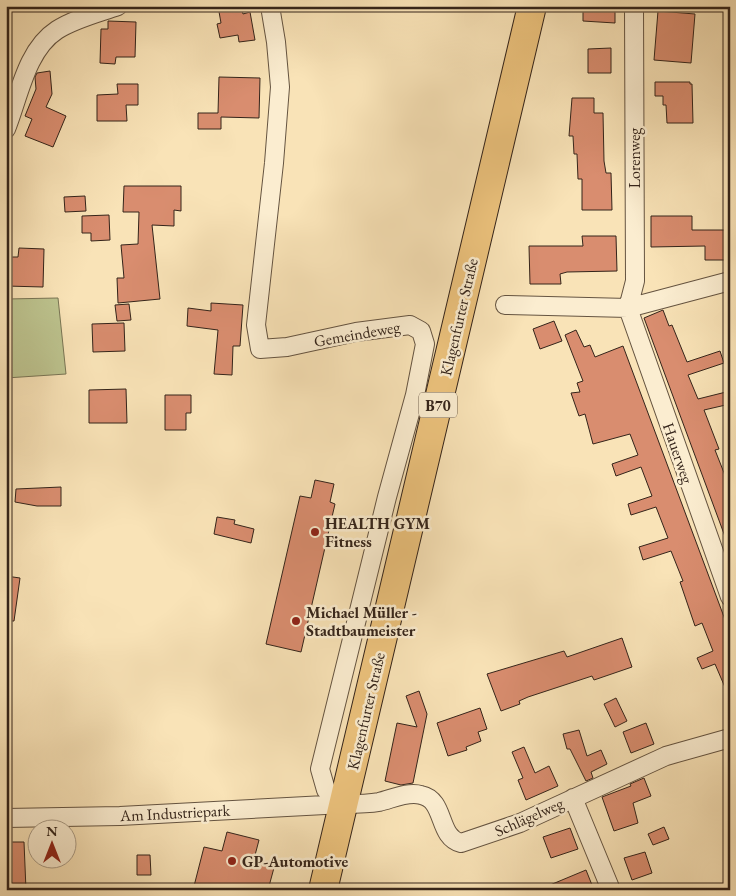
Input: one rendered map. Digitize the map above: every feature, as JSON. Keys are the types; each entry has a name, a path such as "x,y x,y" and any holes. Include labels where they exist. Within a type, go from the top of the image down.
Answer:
{"main road":[{"name":"Klagenfurter Straße","path":"323,890 532,6"}],"street":[{"path":"6,128 30,64 41,44 58,29 86,11 118,6"},
{"name":"Gemeindeweg","path":"270,6 276,42 280,87 274,163 256,325 260,349 287,347 356,332 410,325 421,331 425,344 415,395 387,497 320,769 326,790 344,804"},
{"name":"Lorenweg","path":"628,308 635,280 634,6"},
{"path":"505,305 628,308 730,281"},
{"name":"Hauerweg","path":"628,308 730,597"},
{"name":"Schlägelweg","path":"344,804 378,802 405,795 420,794 430,799 438,809 447,833 456,842 461,843 520,823 666,756 730,738"},
{"path":"573,798 611,890"},
{"name":"Am Industriepark","path":"6,818 344,804"}],"green space":[{"path":"58,298 66,374 6,378 6,299"}],"building":[{"path":"218,6 241,6 243,14 250,12 255,40 239,42 238,35 220,38 217,24 221,23"},
{"path":"583,6 615,6 615,23 583,21"},
{"path":"658,11 695,14 691,63 654,60"},
{"path":"108,21 136,22 135,57 116,57 115,64 100,63 101,29 108,29"},
{"path":"611,48 611,73 588,73 588,49"},
{"path":"50,71 52,94 46,107 66,116 53,147 25,136 32,119 25,116 36,89 35,77 37,73"},
{"path":"219,77 260,78 259,118 221,117 221,129 198,129 198,113 218,113"},
{"path":"655,82 690,82 692,84 693,123 667,123 666,105 663,105 663,96 655,96"},
{"path":"117,84 138,84 138,105 126,105 127,121 97,121 97,95 118,94"},
{"path":"572,98 594,98 594,113 603,113 604,161 606,173 611,173 612,210 582,210 582,179 578,179 577,154 574,154 573,136 569,136"},
{"path":"124,186 181,186 181,211 174,210 174,226 152,225 160,299 118,303 117,278 124,278 121,245 138,244 139,212 123,212"},
{"path":"85,196 86,211 65,212 64,197"},
{"path":"109,215 110,240 91,241 91,233 82,233 82,216"},
{"path":"651,216 692,216 692,230 730,230 730,260 705,260 705,246 651,247"},
{"path":"582,236 616,236 617,271 567,272 560,274 561,284 530,284 529,246 583,246"},
{"path":"19,248 44,249 43,287 6,286 6,257 18,257"},
{"path":"211,303 243,305 240,346 233,346 232,375 214,374 218,330 187,326 188,308 211,311"},
{"path":"129,304 131,320 117,321 115,305"},
{"path":"663,310 669,326 672,325 687,362 720,351 724,363 688,375 698,399 730,391 730,404 704,410 719,449 715,450 730,488 730,550 644,318"},
{"path":"554,321 562,341 540,349 533,329"},
{"path":"124,323 125,351 93,352 92,324"},
{"path":"576,330 584,347 590,345 595,357 623,346 730,633 730,699 715,664 702,669 697,658 713,651 702,623 695,626 680,582 683,581 671,551 643,560 639,547 668,538 656,507 631,515 628,504 652,496 641,467 616,476 612,464 638,455 630,434 593,444 585,414 579,416 571,393 580,392 577,383 583,381 565,335"},
{"path":"126,389 127,423 89,423 89,390"},
{"path":"165,395 191,395 191,413 186,413 186,430 165,430"},
{"path":"315,480 334,484 330,502 335,504 301,652 266,644 300,496 311,498"},
{"path":"61,487 61,506 37,506 15,502 16,489"},
{"path":"217,517 235,520 234,524 254,529 251,543 214,534"},
{"path":"6,576 20,578 14,621 6,621"},
{"path":"622,638 632,667 594,680 592,676 528,697 519,701 520,704 501,711 487,674 564,651 567,657"},
{"path":"419,691 427,714 413,783 401,785 385,781 397,723 417,727 406,696"},
{"path":"616,698 627,721 615,727 604,704"},
{"path":"480,708 487,729 478,732 481,741 466,747 467,750 448,756 437,723"},
{"path":"646,723 654,744 631,753 623,732"},
{"path":"579,730 587,756 601,750 607,764 591,772 593,778 586,781 570,749 567,749 563,734"},
{"path":"524,747 535,773 549,766 558,786 526,800 518,780 523,778 512,752"},
{"path":"644,778 651,796 633,803 638,823 614,831 602,797 631,786 630,784"},
{"path":"664,827 669,839 653,845 648,834"},
{"path":"570,828 578,849 551,858 543,837"},
{"name":"GP-Automotive","path":"227,832 259,840 254,859 275,864 268,890 193,890 204,847 222,851"},
{"path":"6,842 24,842 26,890 6,890"},
{"path":"645,852 652,873 632,880 624,858"},
{"path":"137,855 150,855 151,875 137,875"},
{"path":"586,870 594,890 538,890"}],"place":[{"name":"HEALTH GYM Fitness","path":"315,532"},
{"name":"Michael Müller - Stadtbaumeister","path":"296,621"},
{"name":"GP-Automotive","path":"232,861"}]}
